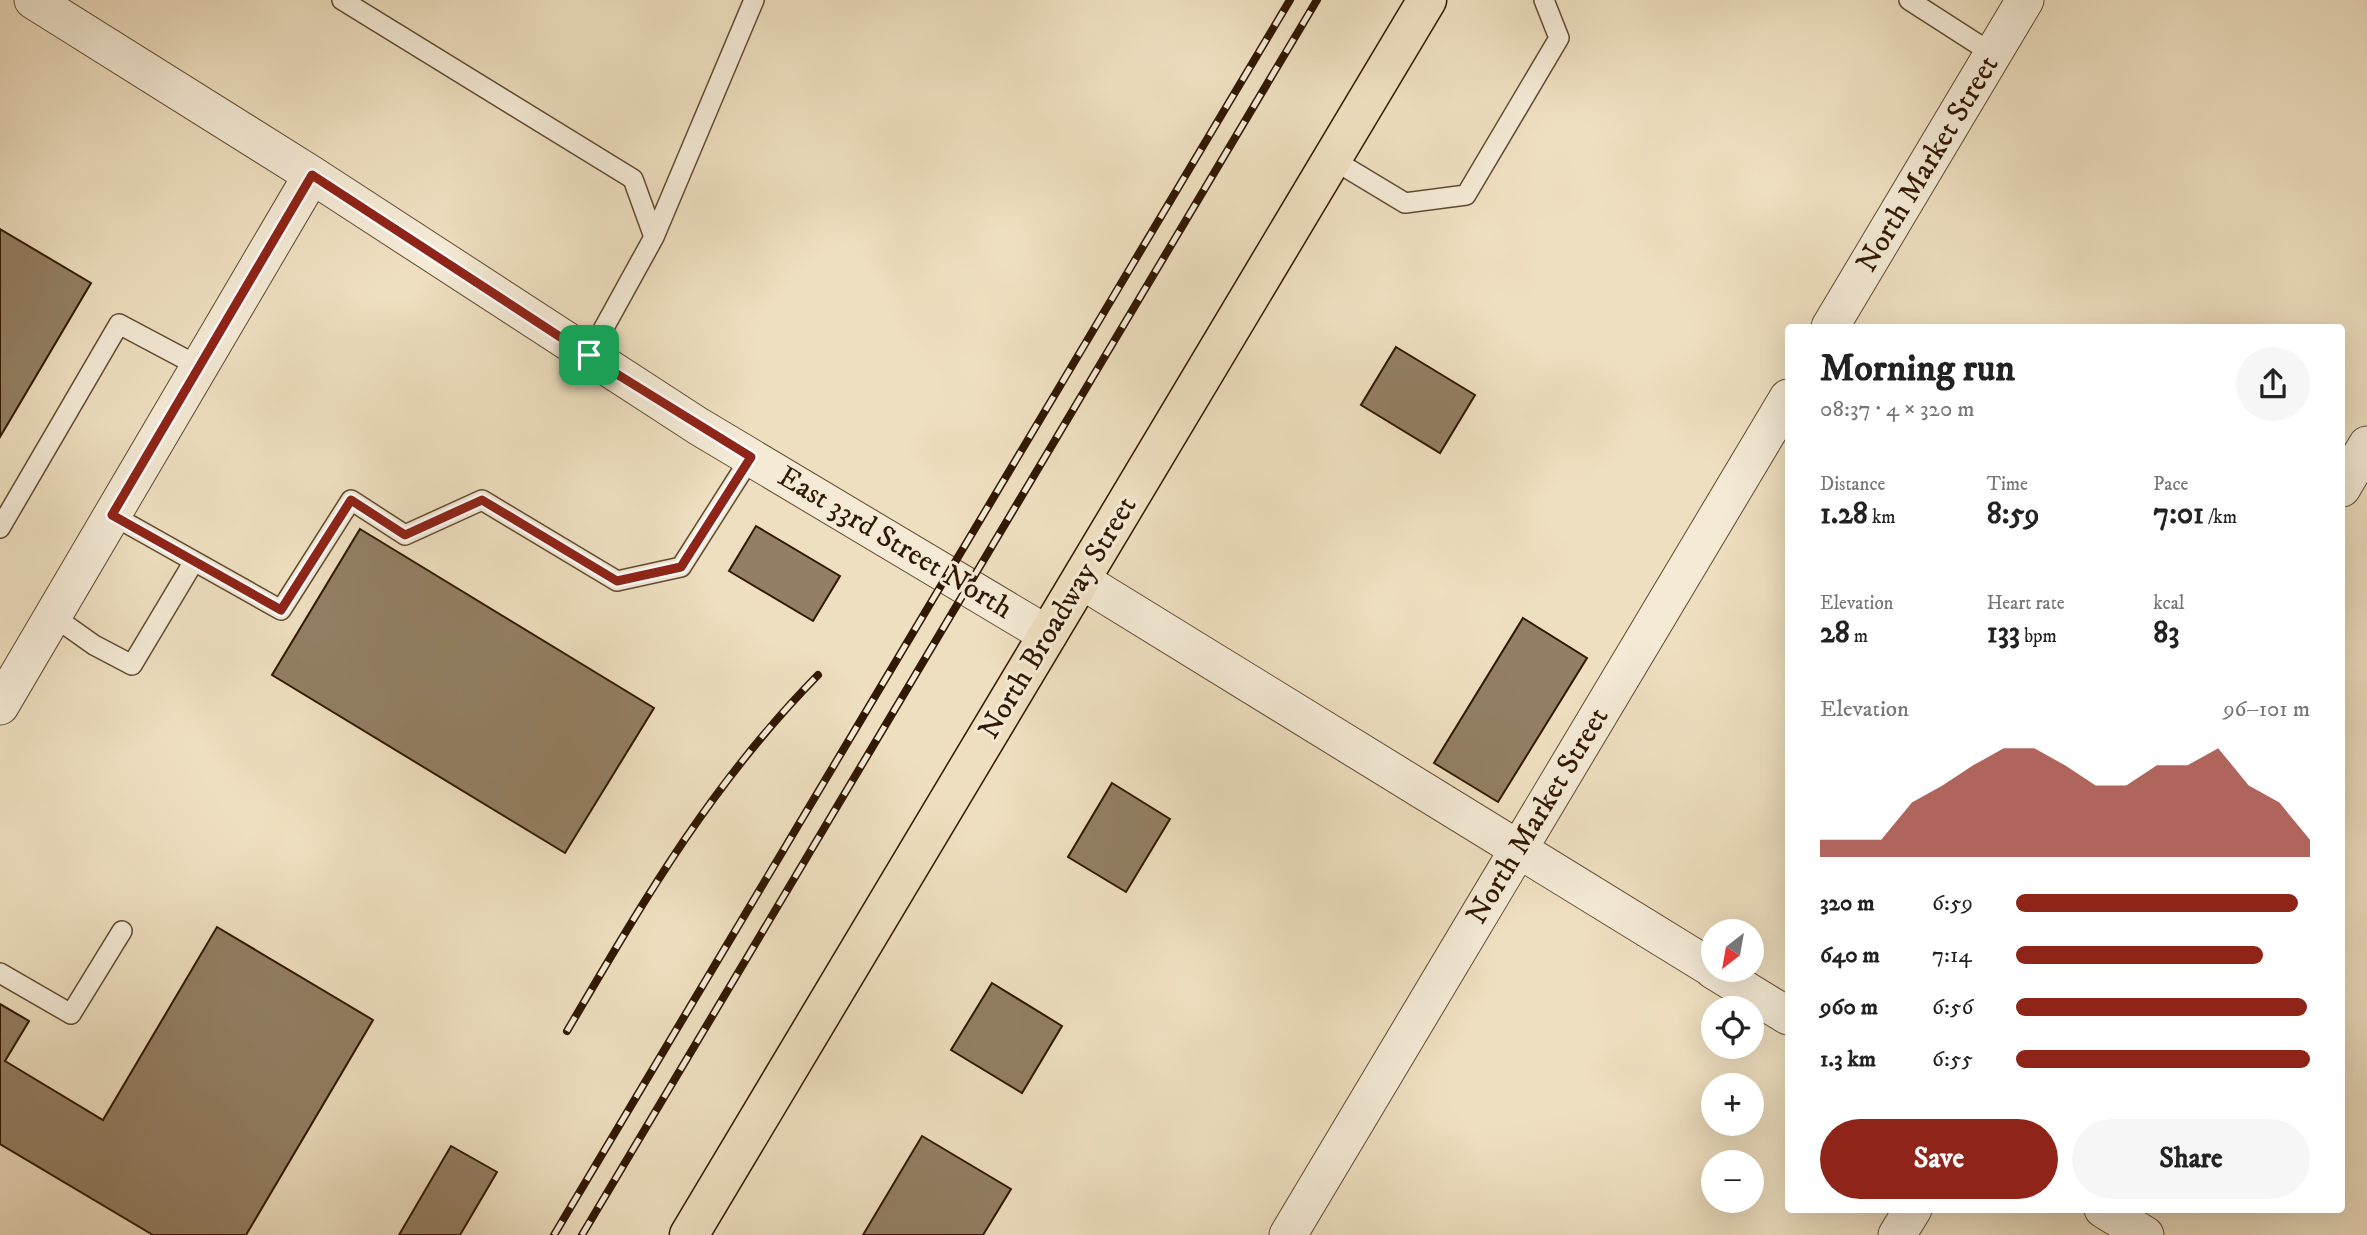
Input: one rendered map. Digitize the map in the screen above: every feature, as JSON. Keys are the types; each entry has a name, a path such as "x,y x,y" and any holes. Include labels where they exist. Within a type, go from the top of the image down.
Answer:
{"main road":[{"name":"North Broadway Street","path":"689,1235 1426,0"}],"street":[{"name":"East 33rd Street North","path":"33,0 312,175 751,457 1048,635"},
{"name":"North Market Street","path":"1832,324 2025,0"},
{"path":"4,688 53,616 312,175"},
{"name":"North Market Street","path":"1288,1235 1785,403"},
{"path":"2345,483 2367,445"},
{"path":"1081,580 1701,962"},
{"path":"1734,982 1785,1014"},
{"path":"1897,1235 1911,1213"},
{"path":"2109,1213 2145,1235"}],"lane":[{"path":"342,0 633,179 654,237"},
{"path":"589,355 654,237 754,0"},
{"path":"1332,159 1405,203 1466,195 1559,38 1544,0"},
{"path":"1909,0 1993,54"},
{"path":"0,528 119,324 200,367"},
{"path":"112,515 281,610 351,500 405,535 482,500 617,581 681,567 751,457"},
{"path":"53,616 94,645 132,665 194,562"},
{"path":"0,973 71,1014 122,931"}],"building":[{"path":"0,229 91,283 0,437"},
{"path":"1396,347 1475,395 1440,453 1361,405"},
{"path":"756,526 840,576 813,621 729,571"},
{"path":"360,529 654,708 565,853 272,675"},
{"path":"1523,618 1587,658 1498,802 1434,763"},
{"path":"1112,783 1170,819 1126,892 1068,857"},
{"path":"217,927 373,1020 246,1235 153,1235 0,1144 0,1004 29,1021 5,1061 103,1120"},
{"path":"992,983 1062,1026 1022,1093 951,1050"},
{"path":"922,1136 1011,1189 983,1235 863,1235"},
{"path":"451,1146 497,1172 460,1235 399,1235"}],"railway":[{"path":"554,1235 1290,0"},
{"path":"582,1235 1317,0"},
{"path":"567,1031 652,890 712,801 744,758 818,675"}],"route":[{"path":"312,175 589,355 751,457 681,567 617,581 482,500 405,535 351,500 281,610 112,515 312,175"}]}
